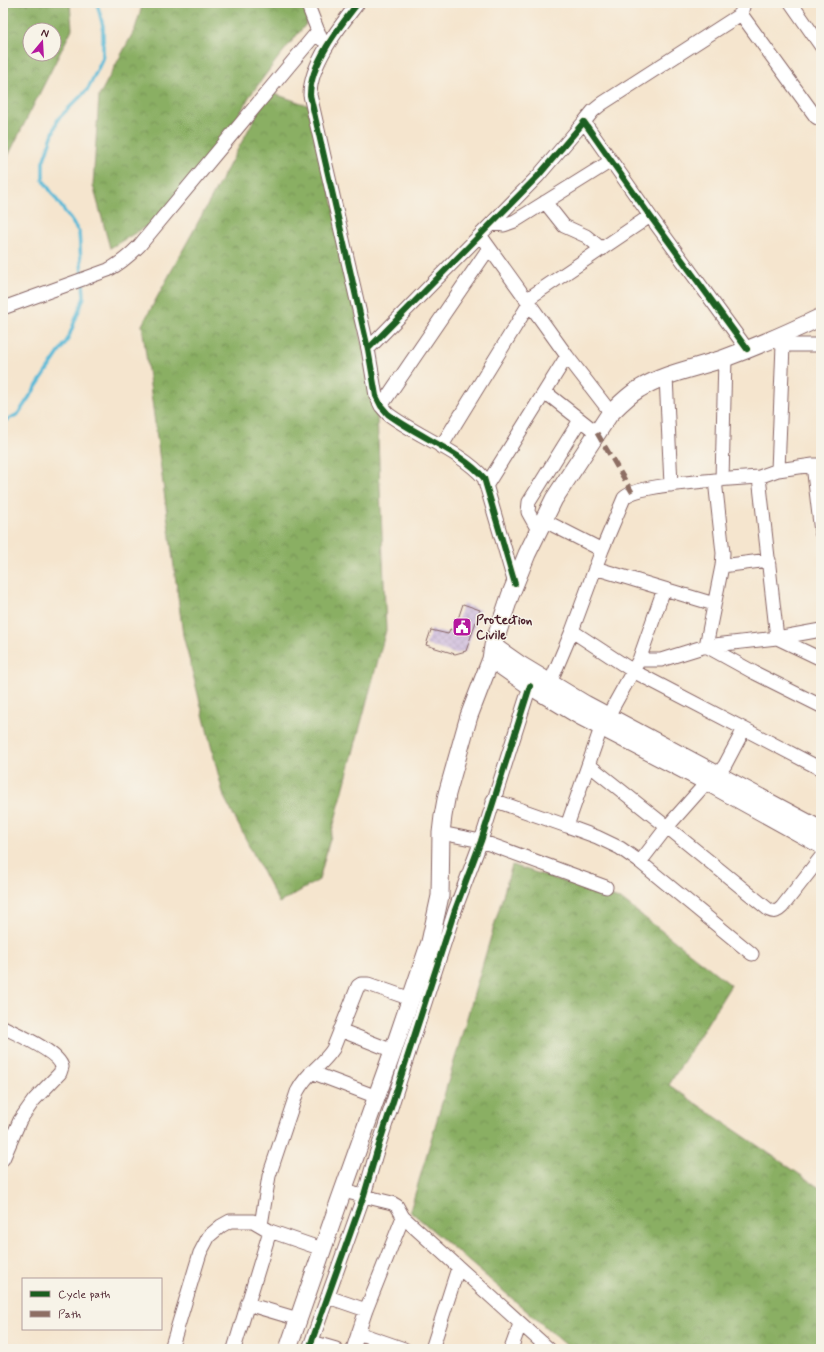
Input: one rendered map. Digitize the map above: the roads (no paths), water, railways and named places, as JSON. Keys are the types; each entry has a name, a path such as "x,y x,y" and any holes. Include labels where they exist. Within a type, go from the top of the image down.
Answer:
{"main road":[{"path":"288,1349 411,999 430,966 430,942 440,896 441,833 447,794 469,716 515,584 554,499 597,433 612,413 619,404 638,389 666,376 725,358 747,349 777,342 821,317"},
{"path":"492,653 550,683 582,710"},
{"path":"492,653 530,686 582,710 713,778 821,830"},
{"path":"713,778 821,845"}],"street":[{"path":"307,3 325,50"},
{"path":"358,3 341,24 317,64 310,86 310,95 368,349 376,396 381,406 388,414 462,459 484,478 515,584"},
{"path":"791,3 821,46"},
{"path":"368,349 538,176 593,111 743,9 816,117 821,120"},
{"path":"3,308 51,292 108,270 120,263 139,246 318,31"},
{"path":"584,122 650,216 747,349"},
{"path":"492,223 504,225 510,223 611,161"},
{"path":"545,202 564,226 586,236 602,249"},
{"path":"441,447 528,302 650,216"},
{"path":"480,235 567,356 612,413"},
{"path":"381,406 489,248"},
{"path":"778,470 777,342 821,345"},
{"path":"486,486 567,356"},
{"path":"706,646 722,566 723,553 719,480 725,358"},
{"path":"666,376 672,485"},
{"path":"545,392 597,433"},
{"path":"580,420 529,502 528,512 541,525 602,550"},
{"path":"550,683 572,631 602,550 626,495 632,492 672,485 759,477 778,470 817,465 821,532"},
{"path":"759,477 777,638"},
{"path":"722,566 769,560"},
{"path":"595,568 714,604"},
{"path":"567,826 605,722 636,666 664,589"},
{"path":"636,666 706,646 777,638 821,630"},
{"path":"572,631 636,666 744,729 821,769"},
{"path":"777,638 821,659"},
{"path":"706,646 821,706"},
{"path":"336,1349 311,1345 364,1195 390,1110 430,966 455,910 481,841 530,686"},
{"path":"640,862 667,827 713,778 731,755 744,729"},
{"path":"589,765 764,907 773,912 782,907 821,858"},
{"path":"493,800 597,837 620,848 640,862 752,954"},
{"path":"441,833 481,841 606,886"},
{"path":"234,1349 266,1228 269,1176 296,1092 301,1083 330,1053 359,985 368,984 411,999"},
{"path":"3,1027 45,1049 58,1059 62,1067 60,1073 34,1100 20,1120 3,1159"},
{"path":"340,1030 393,1051"},
{"path":"311,1072 377,1097"},
{"path":"343,1191 364,1195 392,1203 397,1206 403,1217 549,1349"},
{"path":"353,1349 366,1310 403,1217"},
{"path":"171,1349 200,1253 209,1236 221,1226 230,1221 253,1221 266,1228 322,1249"},
{"path":"432,1349 458,1268"},
{"path":"305,1298 327,1301 366,1310"},
{"path":"247,1304 298,1319"},
{"path":"511,1349 520,1324"},
{"path":"358,1333 404,1349"}],"waterway":[{"path":"82,276 79,232 43,180 43,162 58,119 88,89 103,58 103,26 97,3"},
{"path":"3,422 18,414 68,339 84,297 83,282"}],"place":[{"name":"Protection Civile","path":"462,627"}]}
